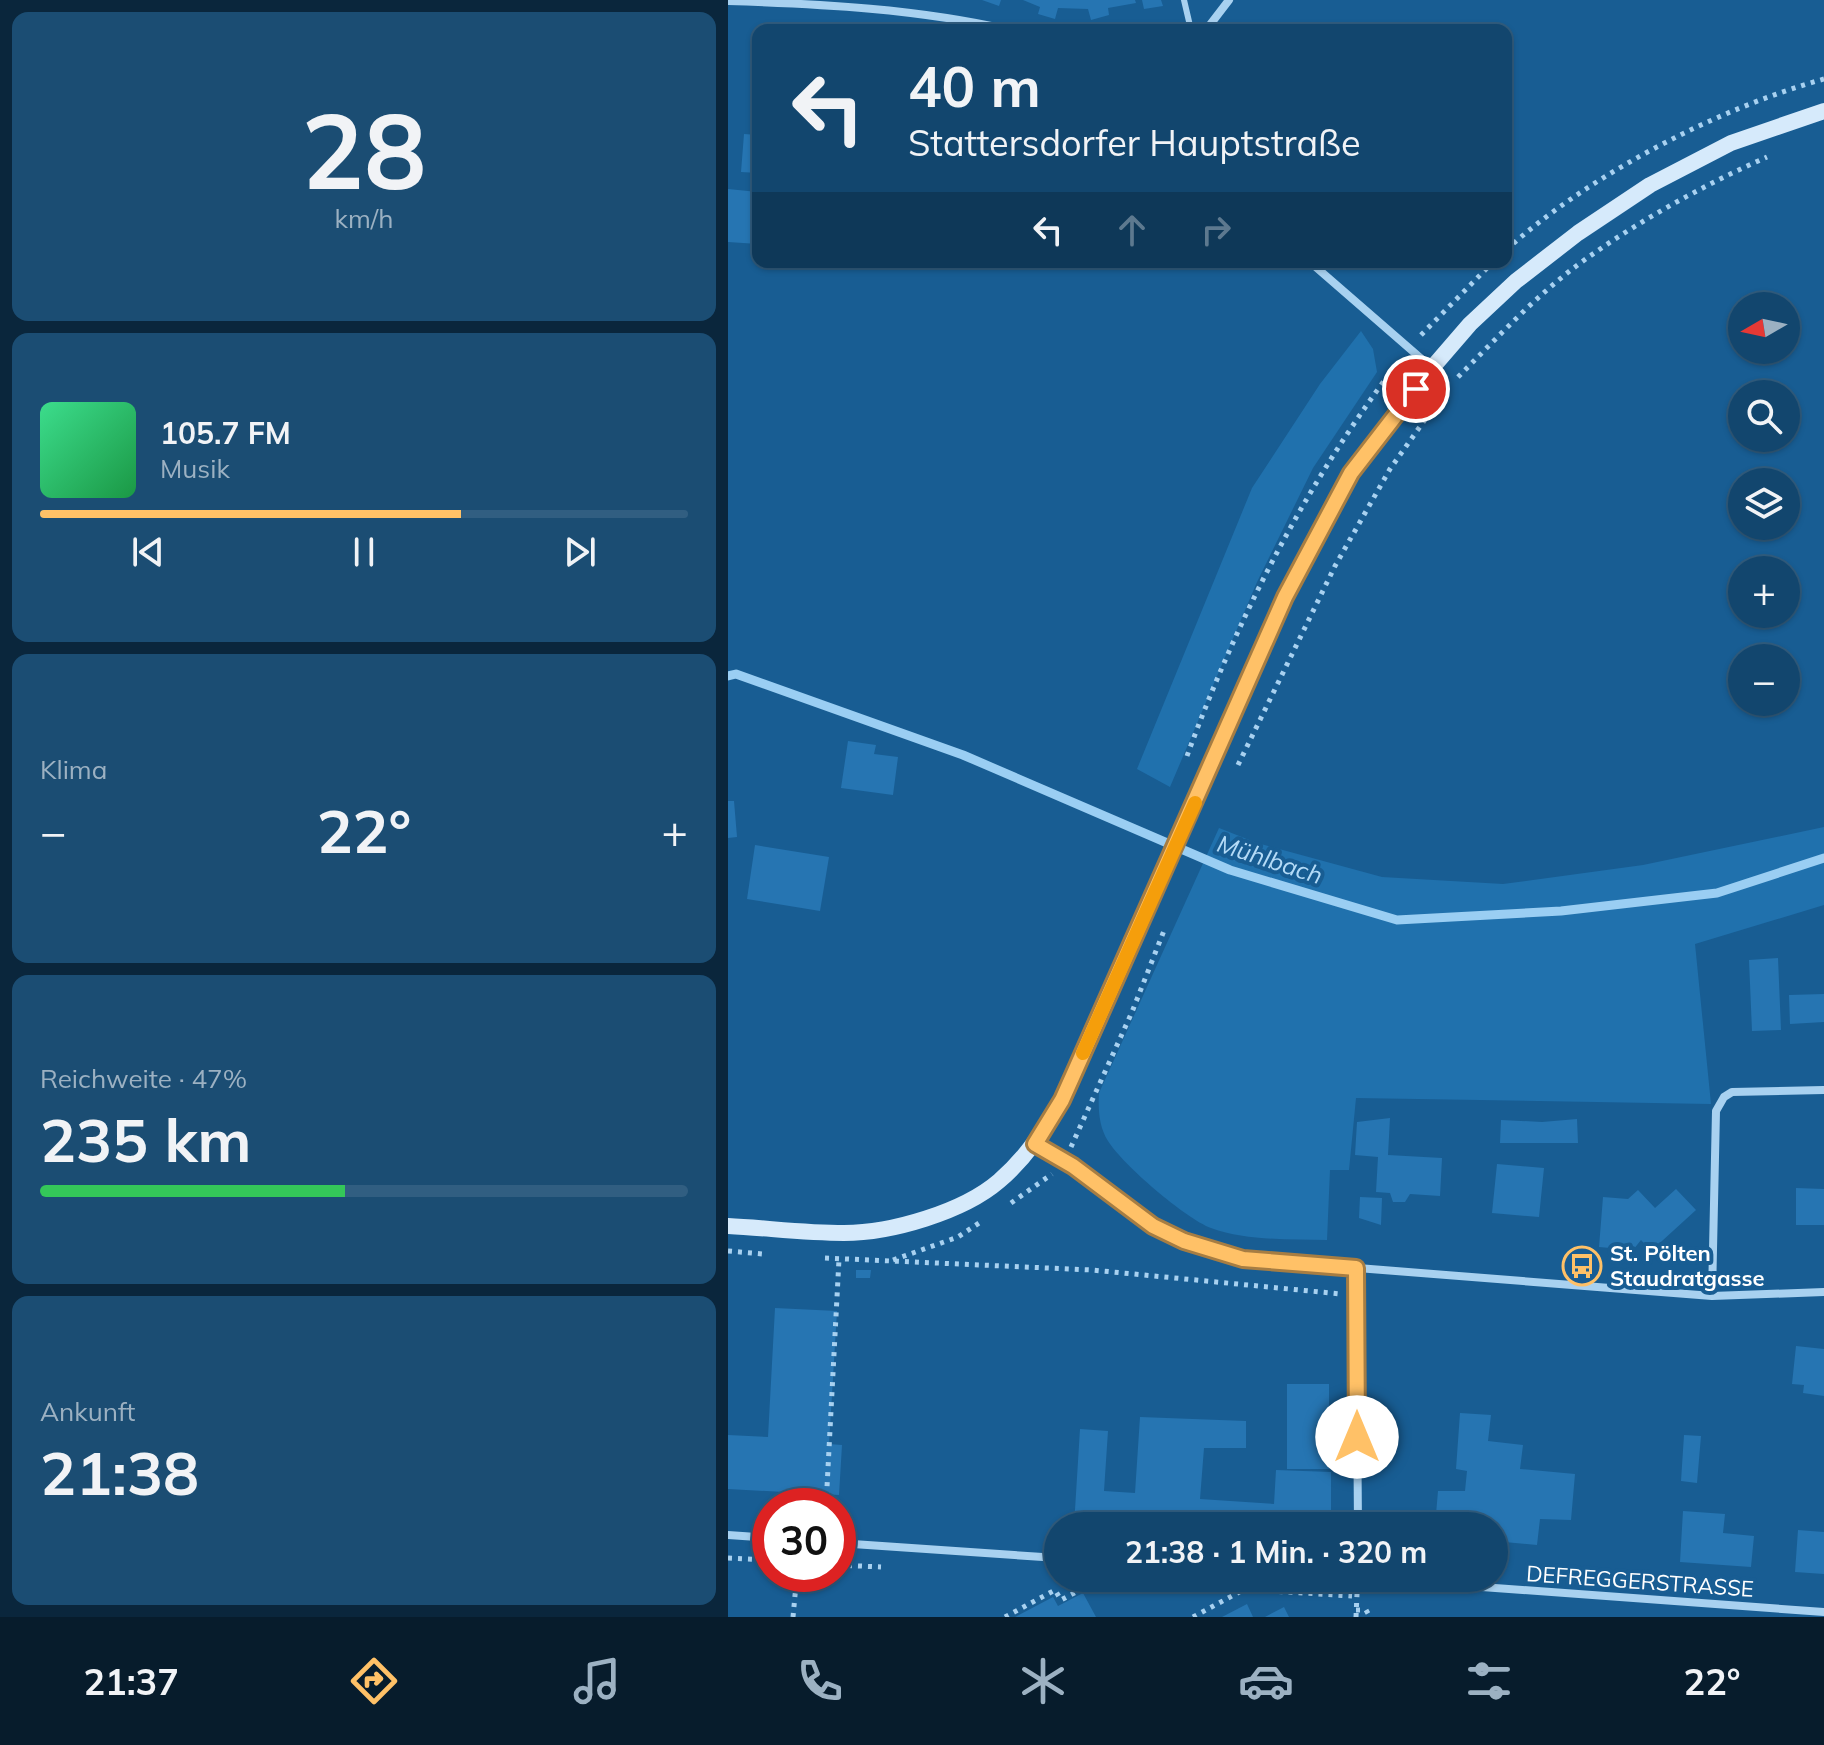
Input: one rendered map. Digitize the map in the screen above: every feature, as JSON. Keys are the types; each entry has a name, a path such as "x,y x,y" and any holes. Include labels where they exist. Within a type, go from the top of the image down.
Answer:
{"main road":[{"path":"728,1226 847,1233 902,1225 955,1208 998,1183 1035,1144 1062,1100 1285,597 1351,473 1470,324 1516,281 1578,233 1650,185 1731,143 1824,111"}],"street":[{"path":"1211,24 1229,0"},
{"path":"728,1 820,3 984,24"},
{"path":"1317,268 1432,368"},
{"path":"1712,1296 1716,1111 1719,1103 1732,1092 1824,1090"},
{"path":"1035,1144 1153,1226 1184,1241 1243,1259 1712,1296 1824,1292"},
{"path":"1356,1268 1358,1512"},
{"path":"728,1535 752,1537"},
{"path":"856,1544 1044,1557"},
{"name":"DEFREGGERSTRASSE","path":"1508,1589 1824,1612"}],"lane":[{"path":"1184,0 1190,24"}],"path":[{"path":"1451,383 1531,304 1588,257 1667,208 1776,154"},
{"path":"1409,348 1487,268"},
{"path":"1231,779 1335,566 1390,469 1443,395"},
{"path":"1064,1162 1132,1012 1165,930 1154,896"},
{"path":"827,1488 839,1259"},
{"path":"889,1262 1092,1270 1357,1295"},
{"path":"728,1558 752,1559"},
{"path":"856,1566 885,1567"},
{"path":"793,1617 795,1592"},
{"path":"1005,1617 1051,1592"},
{"path":"1056,1592 1061,1600 1077,1592"},
{"path":"1193,1617 1240,1592"},
{"path":"1276,1592 1373,1598"},
{"path":"1356,1610 1366,1610 1370,1617"}],"shaded area":[{"path":"1361,331 1373,349 1377,372 1313,468 1257,582 1170,787 1137,769 1252,488 1320,384"},
{"path":"1824,827 1824,905 1695,944 1711,1104 1356,1098 1349,1170 1330,1170 1327,1240 1254,1237 1211,1228 1186,1214 1155,1190 1105,1136 1100,1118 1099,1093 1219,828 1257,843 1382,877 1503,884 1643,865"}],"building":[{"path":"982,0 1001,0 999,6"},
{"path":"1023,0 1135,0 1136,3 1108,8 1109,15 1091,20 1088,9 1058,8 1055,19 1038,14 1040,7"},
{"path":"1142,0 1161,0 1163,6 1144,9"},
{"path":"744,134 752,135 752,173 741,172"},
{"path":"728,189 752,191 752,244 728,242"},
{"path":"848,741 876,745 874,754 898,757 893,795 841,788"},
{"path":"728,801 734,801 737,837 728,838"},
{"path":"755,845 829,857 820,911 747,899"},
{"path":"1778,958 1781,1030 1752,1031 1749,960"},
{"path":"1824,994 1824,1022 1790,1024 1789,995"},
{"path":"1390,1118 1388,1155 1442,1158 1440,1196 1410,1194 1405,1202 1393,1202 1390,1193 1376,1192 1378,1157 1355,1155 1357,1122"},
{"path":"1577,1119 1578,1143 1500,1143 1501,1120 1542,1122"},
{"path":"1497,1164 1544,1168 1539,1217 1492,1213"},
{"path":"1796,1188 1824,1189 1824,1225 1796,1225"},
{"path":"1676,1189 1696,1210 1651,1251 1641,1240 1633,1250 1599,1247 1603,1197 1628,1199 1638,1190 1655,1208"},
{"path":"1360,1197 1382,1198 1381,1225 1359,1218"},
{"path":"856,1270 871,1270 870,1278 856,1278"},
{"path":"775,1308 837,1311 829,1444 842,1445 839,1488 728,1489 728,1435 768,1437"},
{"path":"1796,1346 1824,1349 1824,1396 1803,1393 1804,1385 1792,1384"},
{"path":"1287,1384 1329,1384 1329,1469 1287,1469"},
{"path":"1460,1413 1491,1415 1488,1441 1523,1445 1520,1469 1575,1474 1571,1520 1540,1519 1537,1545 1508,1542 1508,1512 1436,1512 1438,1491 1465,1491 1467,1471 1456,1469"},
{"path":"1140,1417 1246,1421 1246,1448 1204,1448 1200,1499 1274,1504 1276,1470 1331,1472 1331,1512 1075,1512 1080,1429 1108,1431 1104,1491 1135,1493"},
{"path":"1684,1435 1701,1436 1697,1483 1681,1481"},
{"path":"1683,1511 1725,1514 1723,1533 1754,1536 1751,1567 1680,1562"},
{"path":"1798,1530 1824,1532 1824,1574 1795,1572"},
{"path":"1083,1593 1096,1617 1015,1617 1053,1597 1058,1606"},
{"path":"1247,1604 1253,1617 1222,1617"},
{"path":"1284,1607 1289,1617 1265,1617"}],"waterway":[{"name":"Mühlbach","path":"728,676 736,674 963,755 1230,870 1397,920 1561,911 1717,893 1824,858"}],"slow traffic":[{"path":"1083,1053 1195,803"}],"place":[{"name":"St. Pölten Staudratgasse","path":"1582,1266"}],"route":[{"path":"1357,1437 1356,1268 1243,1259 1184,1241 1153,1226 1073,1166 1035,1144 1062,1100 1285,597 1351,473 1416,389"}]}
